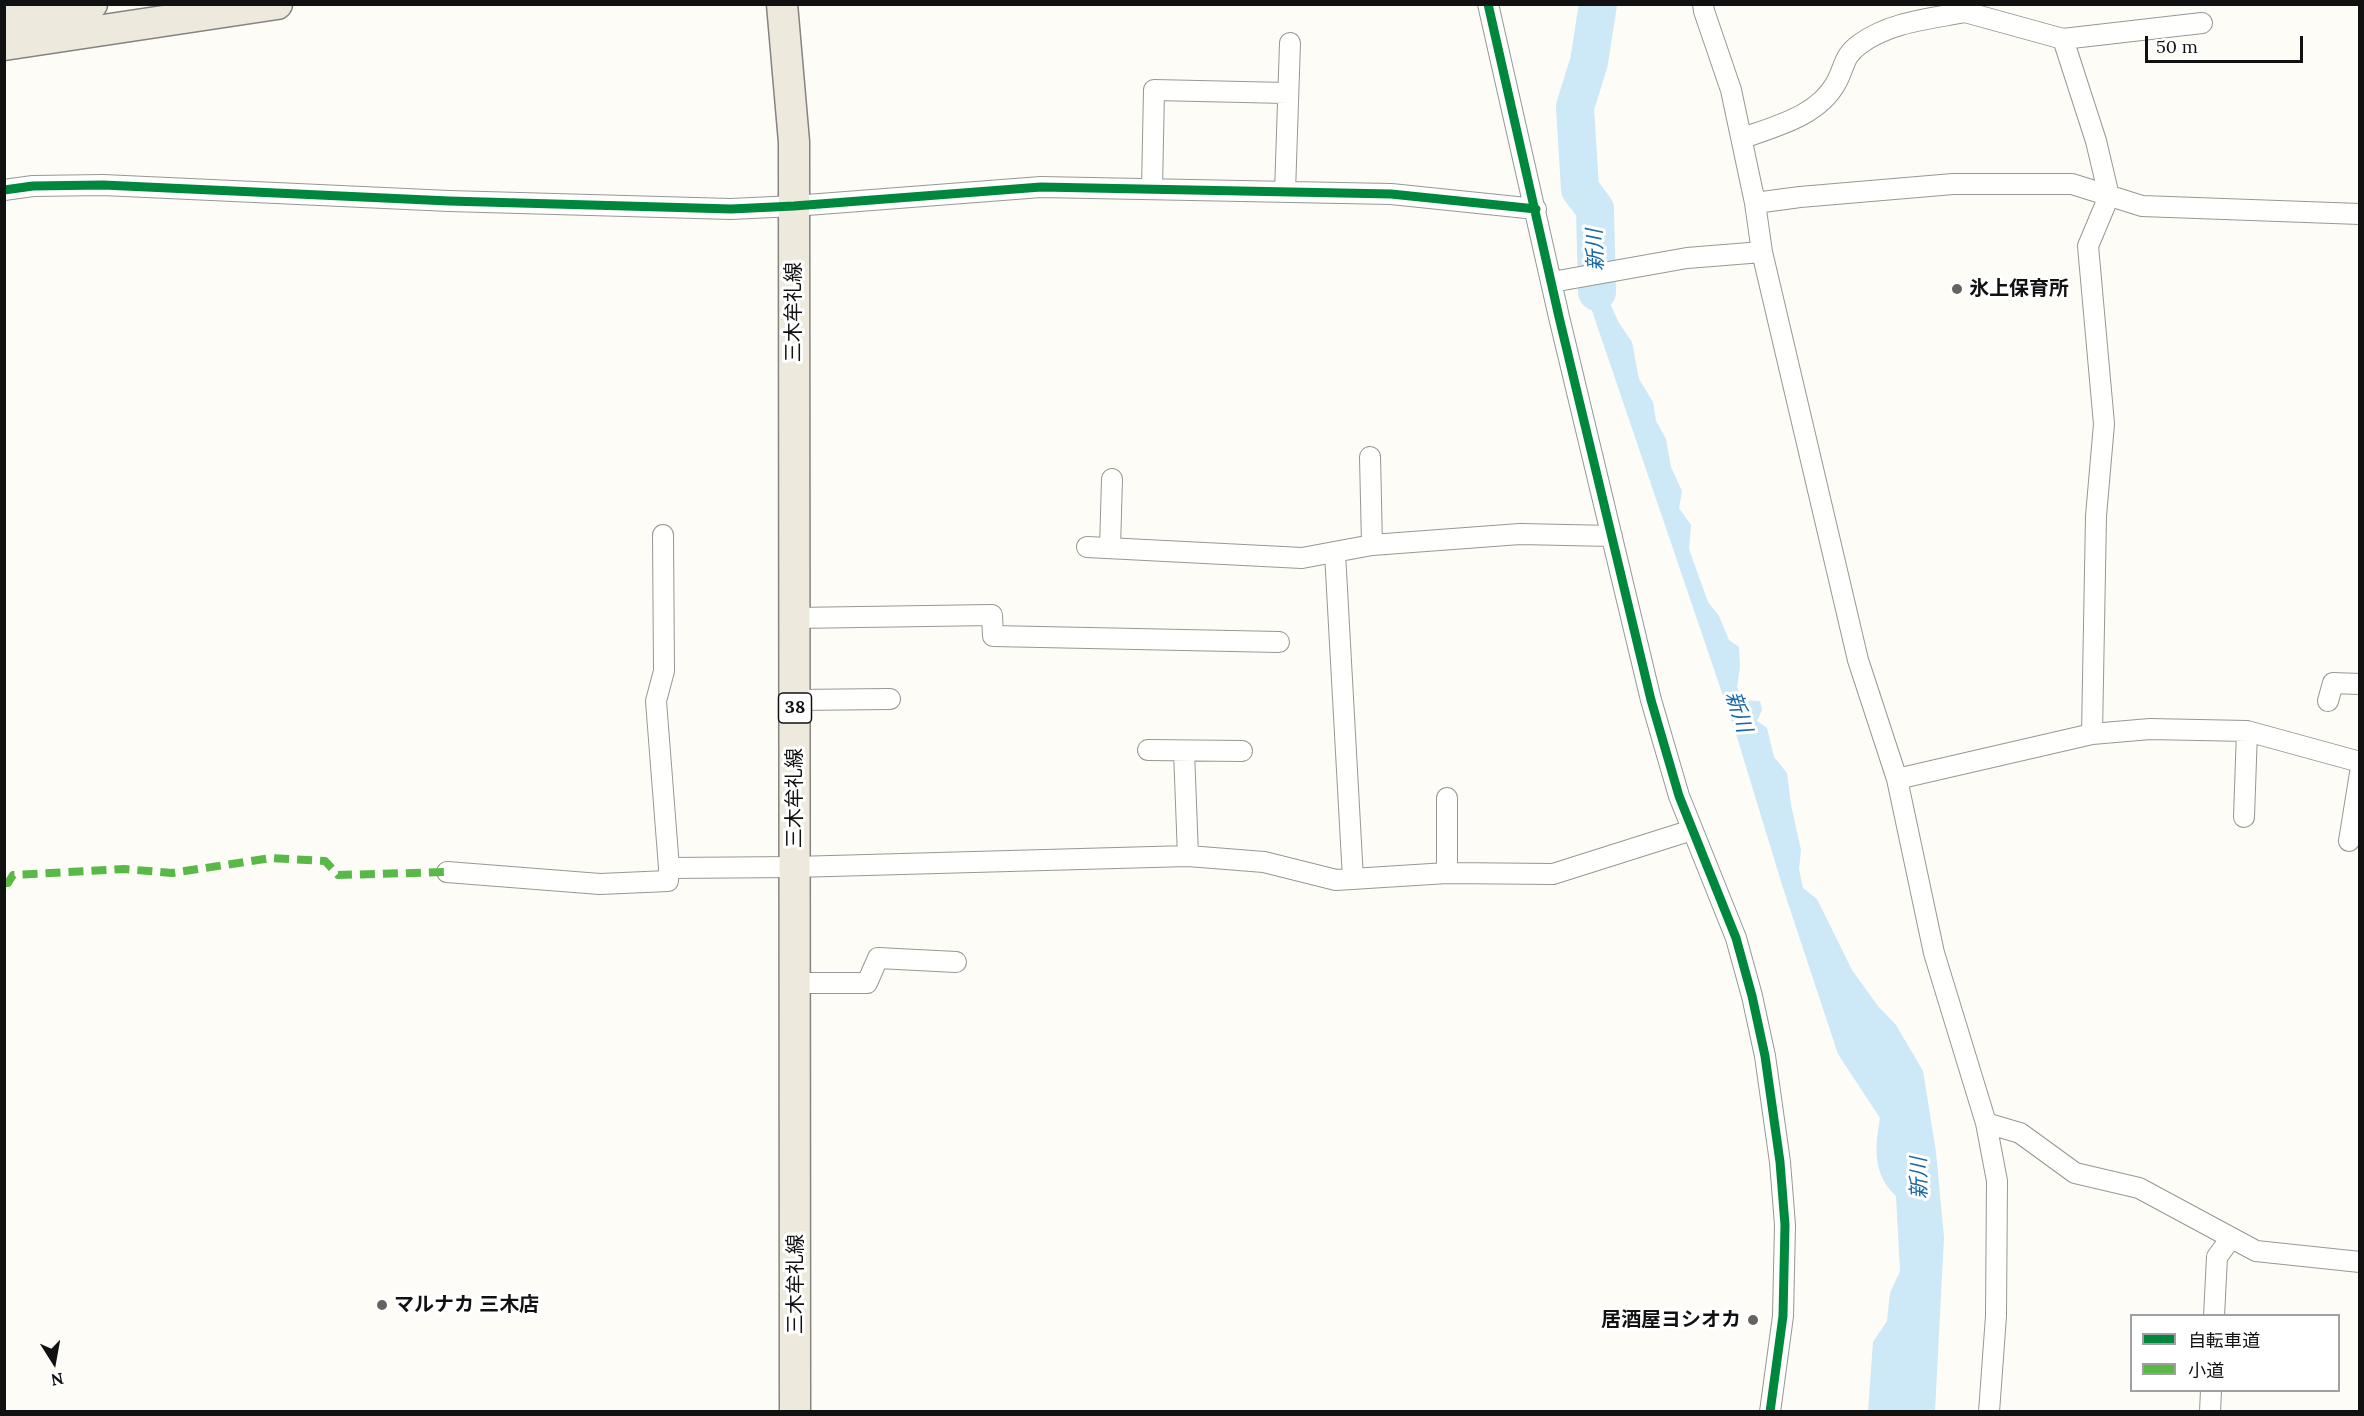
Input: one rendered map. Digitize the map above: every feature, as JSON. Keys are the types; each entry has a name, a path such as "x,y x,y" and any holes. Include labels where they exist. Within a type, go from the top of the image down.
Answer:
{"main road":[{"path":"4,17 92,4"},
{"path":"4,45 277,4"},
{"name":"三木牟礼線","path":"782,4 794,142 795,1412"}],"street":[{"path":"1488,4 1665,754 1692,830 1736,938 1752,996 1772,1101 1785,1225 1782,1316 1770,1412"},
{"path":"1704,4 1704,11 1731,90 1743,138 1762,252 1858,660 1897,778 1934,953 1986,1123 1997,1181 1996,1317 1989,1412"},
{"path":"1743,138 1815,108 1836,84 1846,55 1861,43 1897,25 1965,8 2063,39 2202,23"},
{"path":"2063,39 2096,141 2109,196 2088,246 2104,424 2096,516 2092,734"},
{"path":"1285,192 1290,43"},
{"path":"1152,189 1154,90 1287,93"},
{"path":"4,190 33,186 103,184 449,201 731,209 1041,187 1391,194 1536,209"},
{"path":"1755,203 1953,184 2072,184 2142,206 2360,214"},
{"path":"1552,282 1686,258 1762,252"},
{"path":"1370,457 1372,545"},
{"path":"1110,548 1112,479"},
{"path":"1087,547 1302,558 1372,545 1520,534 1612,536"},
{"path":"447,872 600,884 668,881 669,868 656,701 664,671 663,535"},
{"path":"1335,553 1353,879"},
{"path":"795,618 992,615 993,636 1279,642"},
{"path":"2328,701 2333,683 2360,684"},
{"path":"795,700 890,699"},
{"path":"1897,778 2092,734 2150,729 2247,731 2360,762"},
{"path":"2244,817 2247,731"},
{"path":"1148,750 1242,751"},
{"path":"1184,751 1188,856"},
{"path":"2349,841 2360,773"},
{"path":"1447,798 1447,873"},
{"path":"669,868 795,867 1188,856 1264,862 1336,880 1447,873 1553,874 1692,830"},
{"path":"795,983 867,983 878,958 956,962"},
{"path":"1986,1123 2020,1133 2075,1173 2139,1188 2256,1251 2360,1262"},
{"path":"2214,1314 2217,1257 2231,1238"},
{"path":"2210,1412 2211,1392"}],"water":[{"path":"1596,242 1608,299 1619,323 1632,342 1639,379 1653,402 1656,421 1666,439 1671,467 1682,491 1679,508 1691,525 1689,549 1708,602 1719,616 1729,640 1739,647 1740,667 1737,687 1742,700 1760,701 1762,710 1757,721 1767,728 1774,757 1787,773 1801,850 1799,869 1803,888 1817,899 1852,970 1878,1006 1896,1025 1923,1071 1936,1152 1944,1237 1935,1411 1868,1411 1873,1342 1887,1321 1890,1293 1900,1271 1896,1196 1883,1179 1877,1160 1880,1118 1838,1054 1783,888 1736,734 1586,293 1581,243"}],"waterway":[{"name":"新川","path":"1597,292 1595,209 1580,189 1575,107 1589,62 1598,4"}],"marked path":[{"path":"4,883 8,883 13,875 124,869 172,873 271,858 325,861 338,875 447,872"}],"cycle path":[{"path":"1488,4 1559,317 1651,700 1679,796 1736,938 1765,1056 1780,1162 1785,1225 1783,1316 1770,1412"},
{"path":"4,190 33,186 103,185 449,201 731,209 1041,187 1391,194 1536,209"}],"place":[{"name":"氷上保育所","path":"1957,289"},
{"name":"マルナカ 三木店","path":"382,1305"},
{"name":"居酒屋ヨシオカ","path":"1753,1320"}]}
